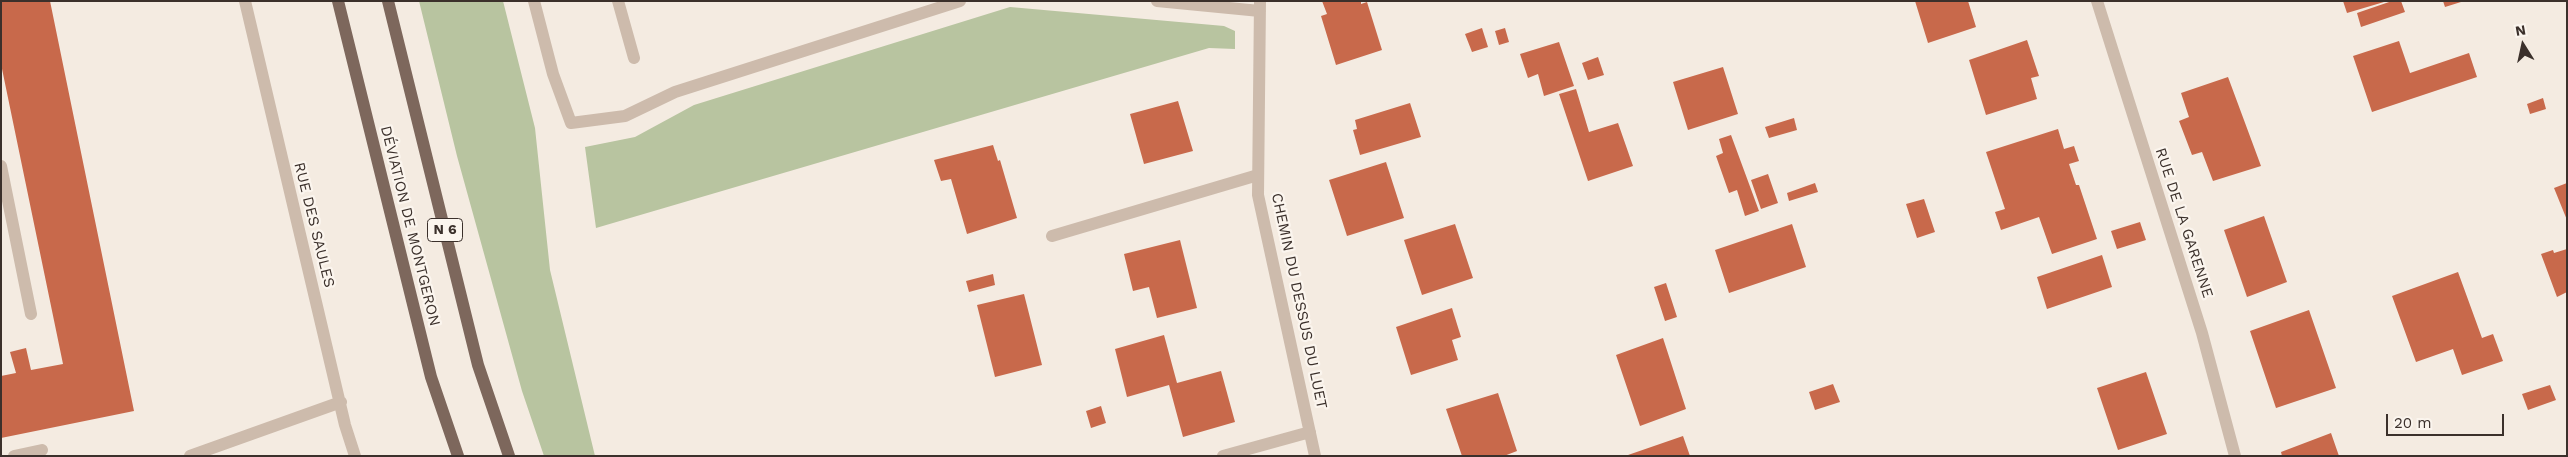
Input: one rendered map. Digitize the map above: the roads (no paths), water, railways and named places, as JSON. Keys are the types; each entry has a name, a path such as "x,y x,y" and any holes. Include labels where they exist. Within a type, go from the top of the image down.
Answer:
{"main road":[{"name":"DÉVIATION DE MONTGERON","path":"338,1 431,377 458,456"},
{"name":"N 6","path":"388,1 478,365 509,456"}],"street":[{"name":"RUE DES SAULES","path":"245,1 355,456"},
{"path":"534,1 553,74 571,123 625,116 675,92 960,1"},
{"path":"618,1 634,58"},
{"path":"1157,1 1260,6"},
{"name":"RUE DE LA GARENNE","path":"2097,1 2202,333 2235,456"},
{"name":"CHEMIN DU DESSUS DU LUET","path":"1260,6 1258,195 1315,456"},
{"path":"1,166 31,314"},
{"path":"1052,236 1258,176"},
{"path":"190,456 341,402"},
{"path":"1224,456 1310,432"},
{"path":"14,456 42,450"}]}
